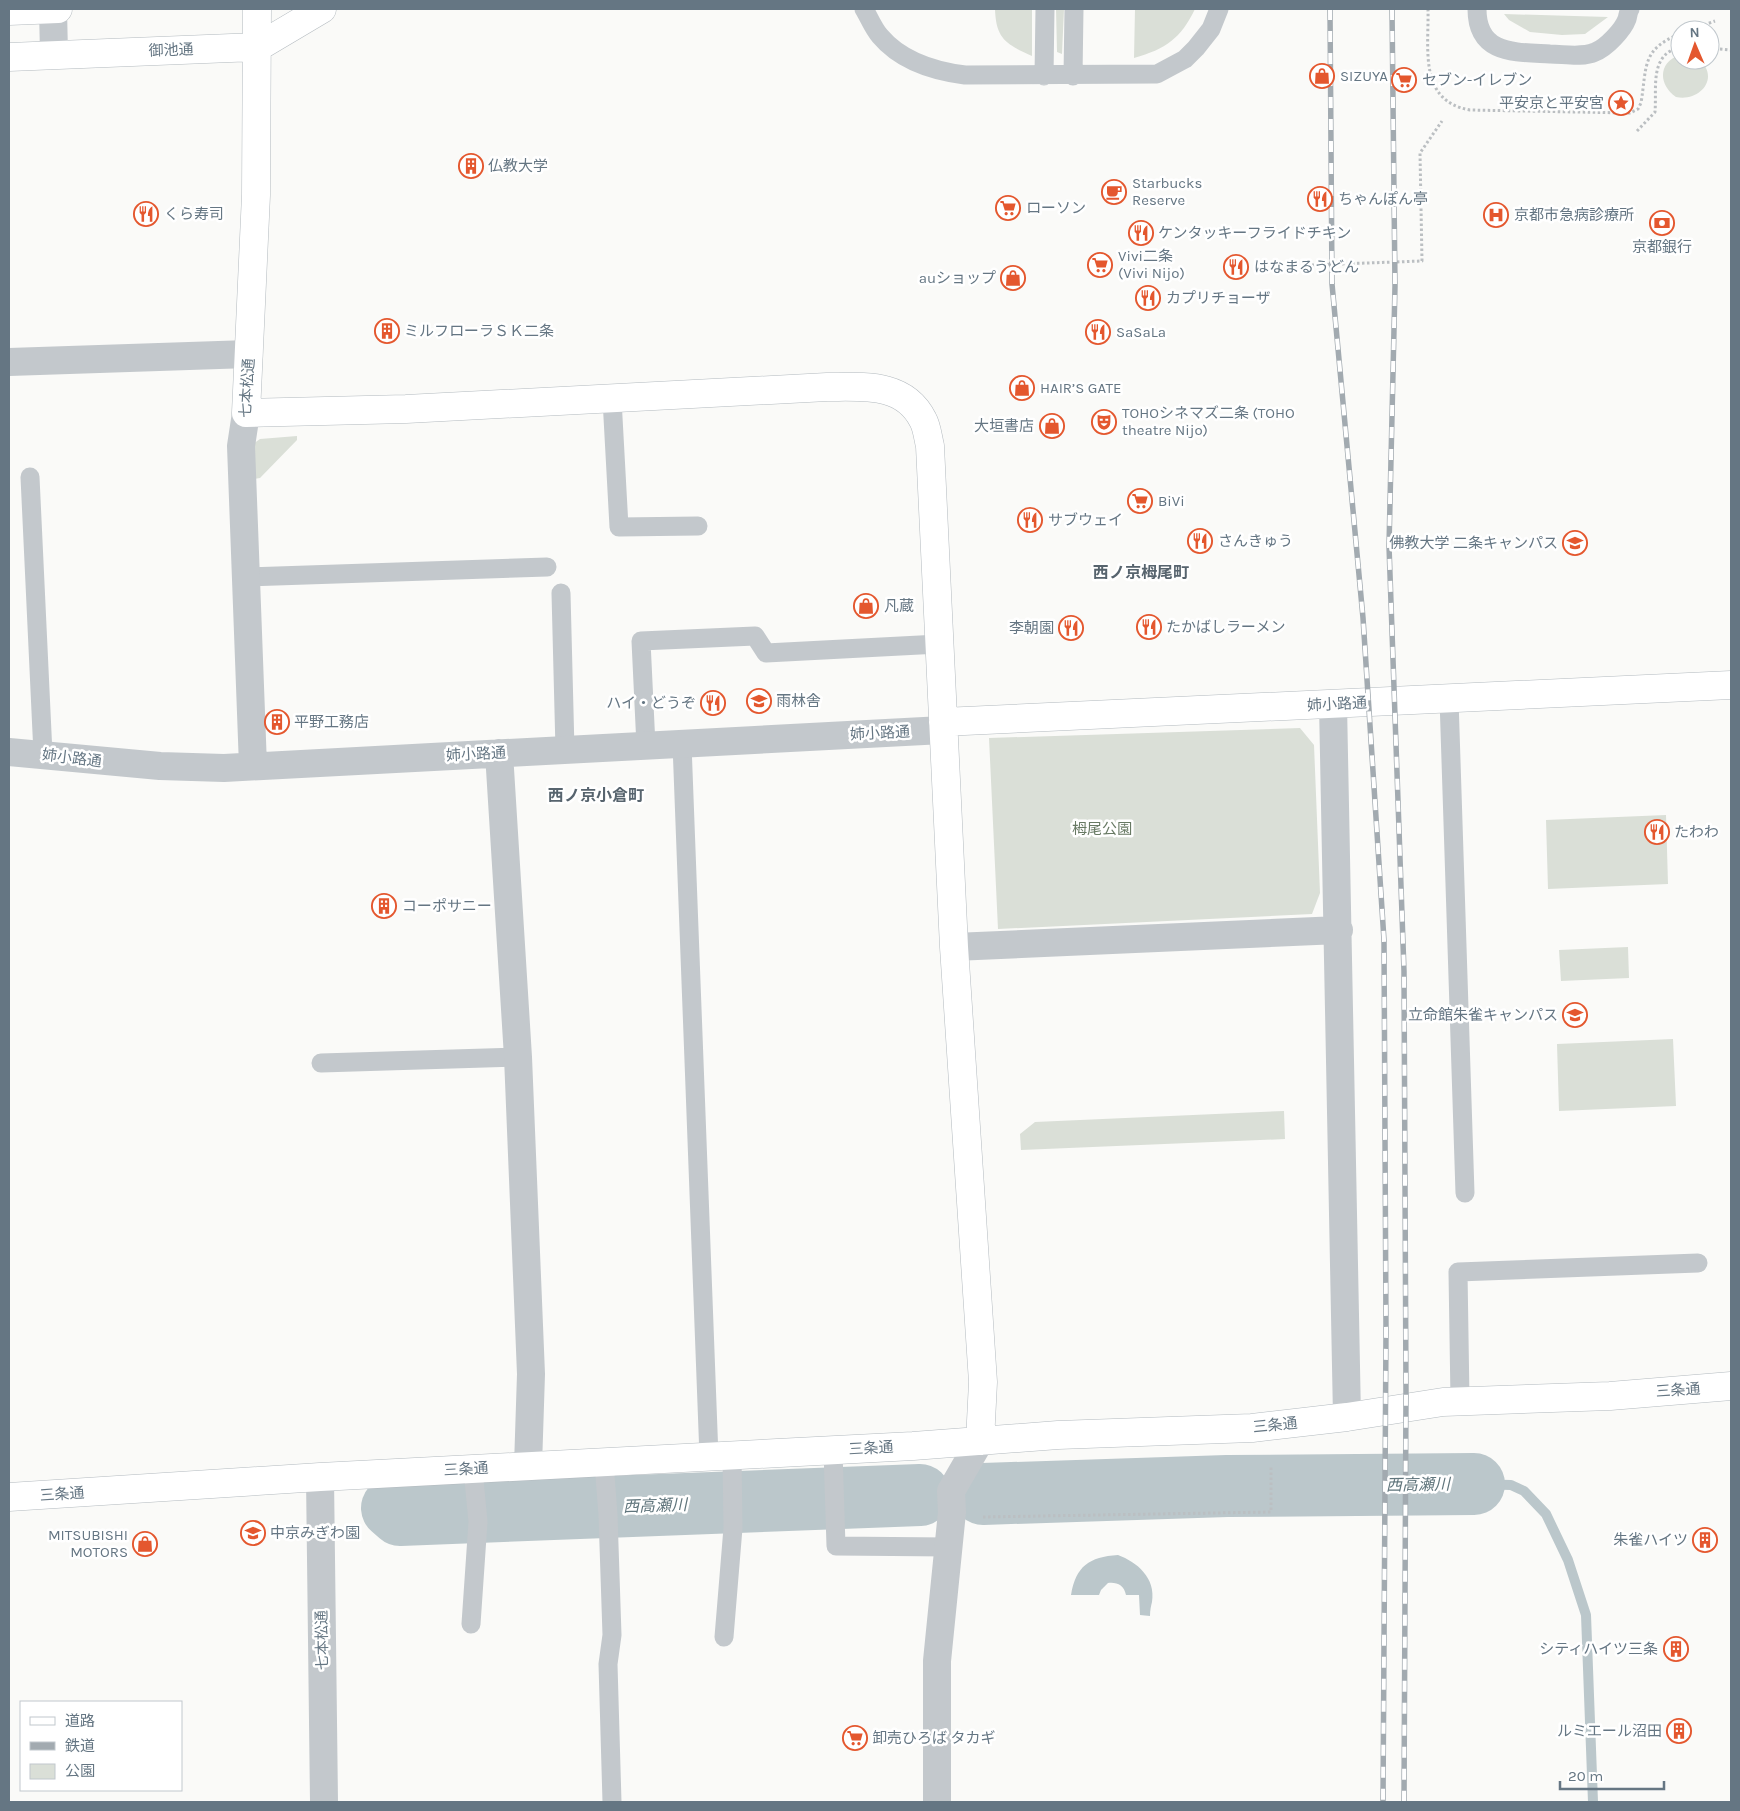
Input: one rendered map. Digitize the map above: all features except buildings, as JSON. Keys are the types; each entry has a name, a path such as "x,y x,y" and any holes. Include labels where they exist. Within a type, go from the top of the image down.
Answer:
{"street":[{"path":"54,9 54,54"},
{"path":"9,11 58,9"},
{"name":"七本松通","path":"253,766 241,446 246,413 256,195 257,9"},
{"name":"御池通","path":"9,57 258,47 322,9"},
{"path":"9,362 249,354"},
{"path":"246,413 612,399 827,386 878,388 903,396 923,420 930,446 954,947 983,1382 980,1441 951,1491 952,1512 938,1661 937,1802"},
{"name":"姉小路通","path":"9,752 160,766 224,768 682,744 943,726 1333,704 1731,685"},
{"path":"1333,704 1339,930 1347,1417"},
{"path":"499,753 518,1058 531,1374 528,1466"},
{"path":"954,947 1339,930"},
{"name":"三条通","path":"9,1497 320,1477 833,1450 1058,1435 1252,1428 1347,1417 1460,1400 1610,1396 1731,1386"},
{"name":"七本松通","path":"320,1477 324,1802"}],"lane":[{"path":"864,9 879,35 894,50 925,67 966,75 1044,76 1157,74 1185,59 1196,48 1212,29 1219,9"},
{"path":"1044,76 1045,9"},
{"path":"1073,76 1074,9"},
{"path":"1477,9 1477,21 1482,33 1493,45 1507,52 1579,55 1595,52 1605,46 1626,21 1629,10"},
{"path":"612,399 619,527 698,526"},
{"path":"30,477 42,754"},
{"path":"245,577 548,567"},
{"path":"561,593 565,750"},
{"path":"646,746 641,641 755,636 766,653 939,644"},
{"path":"1449,699 1465,1193"},
{"path":"682,744 721,1456 733,1490 724,1637"},
{"path":"321,1063 518,1058"},
{"path":"1460,1400 1458,1272 1698,1263"},
{"path":"833,1450 836,1546 948,1547"},
{"path":"604,1462 608,1515 612,1635 608,1664 612,1802"},
{"path":"471,1624 477,1514 473,1469"}],"path":[{"path":"1428,9 1430,79 1438,92 1456,107 1470,110 1630,113 1638,109 1641,103 1651,52 1657,46 1670,39"},
{"path":"1638,132 1655,112 1656,67 1662,56 1670,50"},
{"path":"1312,265 1422,261 1420,154 1442,121"},
{"path":"975,1518 1271,1512 1271,1467"}],"green space":[{"path":"995,9 1032,9 1032,56 1009,44 1000,34"},
{"path":"1056,9 1064,9 1062,54 1057,52"},
{"path":"1135,9 1195,9 1184,28 1171,41 1155,51 1134,58"},
{"path":"1504,14 1608,17 1585,34 1562,35 1530,32 1509,20"},
{"path":"1670,61 1670,70 1707,70 1707,81 1704,88 1692,96 1676,97 1670,92 1664,80 1664,68"},
{"path":"297,436 297,440 260,478 254,479 253,444 260,439"},
{"name":"栂尾公園","path":"1300,728 1314,745 1320,893 1312,914 998,929 989,738"},
{"path":"1666,815 1668,884 1548,889 1546,820"},
{"path":"1628,947 1629,978 1561,981 1559,950"},
{"path":"1673,1039 1676,1106 1559,1111 1557,1044"},
{"path":"1284,1111 1285,1139 1021,1150 1020,1134 1035,1122"}],"shaded area":[{"path":"1118,1555 1132,1562 1148,1578 1152,1593 1150,1616 1140,1615 1139,1595 1126,1595 1122,1587 1114,1583 1108,1583 1099,1595 1071,1595 1073,1585 1080,1570 1099,1558"}],"waterway":[{"name":"西高瀬川","path":"1474,1484 1511,1485 1524,1491 1546,1514 1568,1560 1586,1615 1593,1802"},
{"name":"西高瀬川","path":"983,1494 1227,1486 1474,1484"},
{"name":"西高瀬川","path":"392,1508 400,1515 920,1495"}],"railway":[{"path":"1330,9 1332,284 1363,618 1384,940 1386,1331 1383,1802"},
{"path":"1392,9 1395,286 1389,546 1404,971 1406,1393 1404,1802"}],"place":[{"name":"SIZUYA","path":"1322,76"},
{"name":"セブン-イレブン","path":"1404,80"},
{"name":"平安京と平安宮","path":"1621,103"},
{"name":"仏教大学","path":"471,166"},
{"name":"Starbucks Reserve","path":"1114,192"},
{"name":"ちゃんぽん亭","path":"1320,199"},
{"name":"ローソン","path":"1008,208"},
{"name":"くら寿司","path":"146,214"},
{"name":"京都市急病診療所","path":"1496,215"},
{"name":"京都銀行","path":"1662,223"},
{"name":"ケンタッキーフライドチキン","path":"1141,233"},
{"name":"Vivi二条 (Vivi Nijo)","path":"1100,265"},
{"name":"はなまるうどん","path":"1236,267"},
{"name":"auショップ","path":"1013,278"},
{"name":"カプリチョーザ","path":"1148,298"},
{"name":"ミルフローラＳＫ二条","path":"387,331"},
{"name":"SaSaLa","path":"1098,332"},
{"name":"HAIR’S GATE","path":"1022,388"},
{"name":"TOHOシネマズ二条 (TOHO theatre Nijo)","path":"1104,422"},
{"name":"大垣書店","path":"1052,426"},
{"name":"BiVi","path":"1140,501"},
{"name":"サブウェイ","path":"1030,520"},
{"name":"さんきゅう","path":"1200,541"},
{"name":"佛教大学 二条キャンパス","path":"1575,543"},
{"name":"凡蔵","path":"866,606"},
{"name":"たかばしラーメン","path":"1149,627"},
{"name":"李朝園","path":"1071,628"},
{"name":"雨林舎","path":"759,701"},
{"name":"ハイ・どうぞ","path":"713,703"},
{"name":"平野工務店","path":"277,722"},
{"name":"たわわ","path":"1657,832"},
{"name":"コーポサニー","path":"384,906"},
{"name":"立命館朱雀キャンパス","path":"1575,1015"},
{"name":"中京みぎわ園","path":"253,1533"},
{"name":"朱雀ハイツ","path":"1705,1540"},
{"name":"MITSUBISHI MOTORS","path":"145,1544"},
{"name":"シティハイツ三条","path":"1676,1649"},
{"name":"ルミエール沼田","path":"1679,1731"},
{"name":"卸売ひろば タカギ","path":"855,1738"}],"district":[{"name":"西ノ京栂尾町","path":"1141,572"},
{"name":"西ノ京小倉町","path":"596,795"}]}
